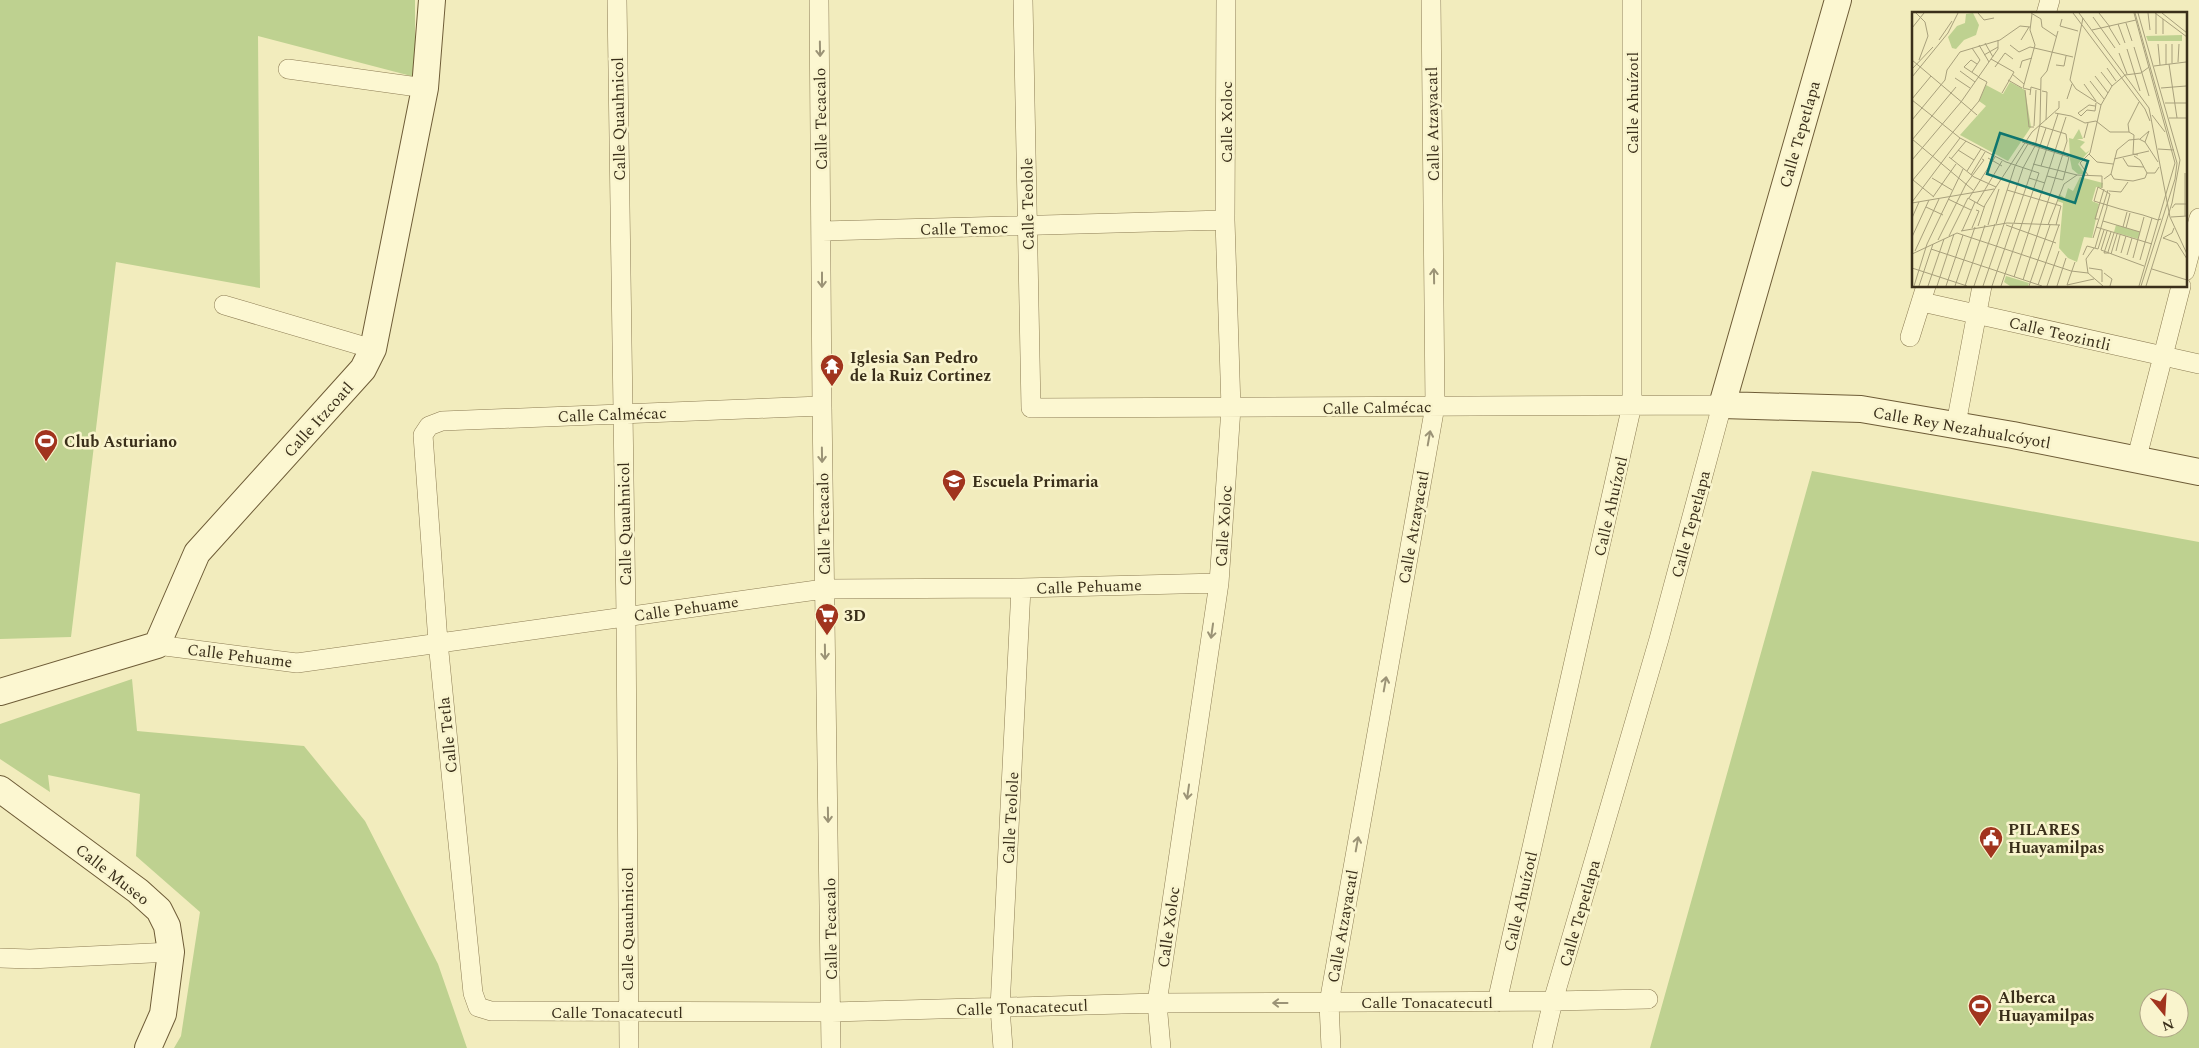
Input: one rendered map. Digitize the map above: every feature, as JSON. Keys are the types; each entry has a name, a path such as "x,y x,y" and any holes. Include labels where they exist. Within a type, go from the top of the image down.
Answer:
{"street":[{"name":"Calle Itzcoatl","path":"156,645 197,553 364,368 373,348 425,88 432,0"},
{"name":"Calle Quauhnicol","path":"617,0 621,414 626,617 629,1048"},
{"name":"Calle Tecacalo","path":"819,0 824,589 832,1012 831,1048"},
{"name":"Calle Teolole","path":"1023,0 1031,408"},
{"name":"Calle Xoloc","path":"1161,1048 1157,1003 1219,583 1231,408 1226,220 1226,0"},
{"name":"Calle Atzayacatl","path":"1331,1048 1329,1003 1435,406 1431,0"},
{"name":"Calle Ahuízotl","path":"1497,1002 1632,405 1632,0"},
{"name":"Calle Tepetlapa","path":"1542,1048 1553,1002 1659,639 1722,405 1838,0"},
{"path":"288,69 425,88"},
{"path":"2186,267 2199,218"},
{"name":"Calle Temoc","path":"822,231 1028,227 1226,220"},
{"path":"1956,424 1982,288"},
{"path":"2136,460 2181,288"},
{"path":"1910,337 1924,294"},
{"name":"Calle Teozintli","path":"1924,294 1977,314 2199,364"},
{"path":"224,305 373,348"},
{"name":"Calle Calmécac","path":"1031,408 1722,405"},
{"name":"Calle Rey Nezahualcóyotl","path":"1722,405 1861,409 1956,424 2199,472"},
{"name":"Calle Calmécac","path":"422,449 423,435 429,426 442,421 822,406"},
{"name":"Calle Tetla","path":"422,449 438,642 473,993 478,1007 491,1011"},
{"name":"Calle Pehuame","path":"156,645 297,663 824,589 1021,588 1219,583"},
{"name":"Calle Teolole","path":"1003,1048 1000,1008 1021,588"},
{"path":"0,692 156,645"},
{"name":"Calle Museo","path":"0,788 138,891 159,910 167,926 172,952 163,1014 148,1048"},
{"path":"0,958 30,959 172,952"},
{"name":"Calle Tonacatecutl","path":"491,1011 628,1013 832,1012 1157,1003 1553,1002 1648,999"}],"green space":[{"name":"Club Asturiano","path":"0,0 415,0 415,77 258,36 260,288 116,262 71,637 0,639"},
{"path":"1812,471 2199,542 2199,1048 1650,1048"},
{"path":"132,679 137,731 304,746 365,821 438,964 467,1048 174,1048 181,1036 200,912 136,856 140,794 48,775 50,792 0,759 0,724"}],"place":[{"name":"Iglesia San Pedro de la Ruiz Cortinez","path":"832,387"},
{"name":"Club Asturiano","path":"46,462"},
{"name":"Escuela Primaria","path":"954,502"},
{"name":"3D","path":"827,636"},
{"name":"PILARES Huayamilpas","path":"1991,859"},
{"name":"Alberca Huayamilpas","path":"1980,1027"}]}
